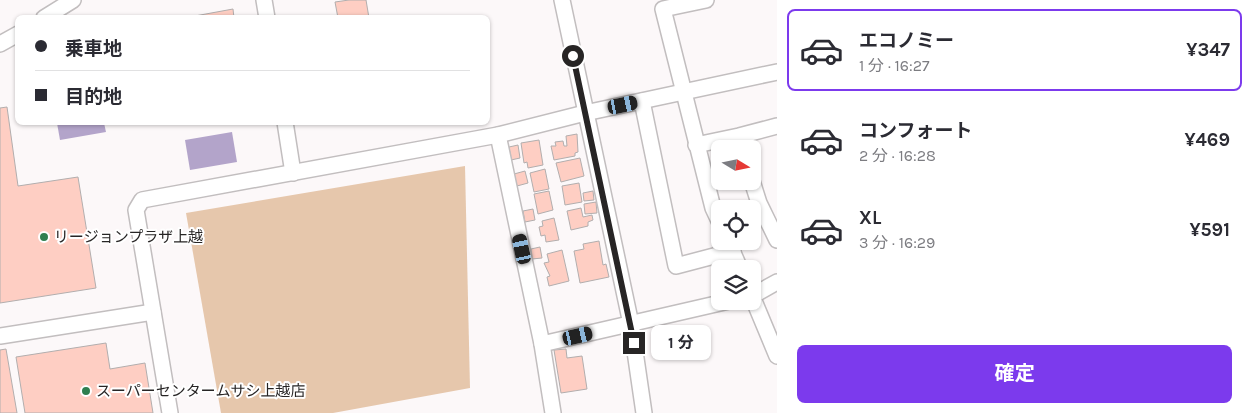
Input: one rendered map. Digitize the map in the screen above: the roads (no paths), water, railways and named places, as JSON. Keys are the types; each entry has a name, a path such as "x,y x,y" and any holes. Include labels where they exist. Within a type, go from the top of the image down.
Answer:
{"street":[{"path":"49,15 73,0"},
{"path":"264,0 266,15"},
{"path":"562,0 631,324 644,413"},
{"path":"706,0 663,9 711,200"},
{"path":"0,44 15,36"},
{"path":"170,413 136,210 142,200 498,135 585,113 777,72"},
{"path":"642,101 676,266 719,250"},
{"path":"285,125 293,173"},
{"path":"746,140 777,126"},
{"path":"498,135 542,344 553,413"},
{"path":"696,144 711,143"},
{"path":"755,190 777,240"},
{"path":"777,282 752,296 777,356"},
{"path":"542,344 711,305"},
{"path":"0,336 153,312"}],"place":[{"name":"リージョンプラザ上越","path":"44,237"},
{"name":"スーパーセンタームサシ上越店","path":"86,391"}]}
